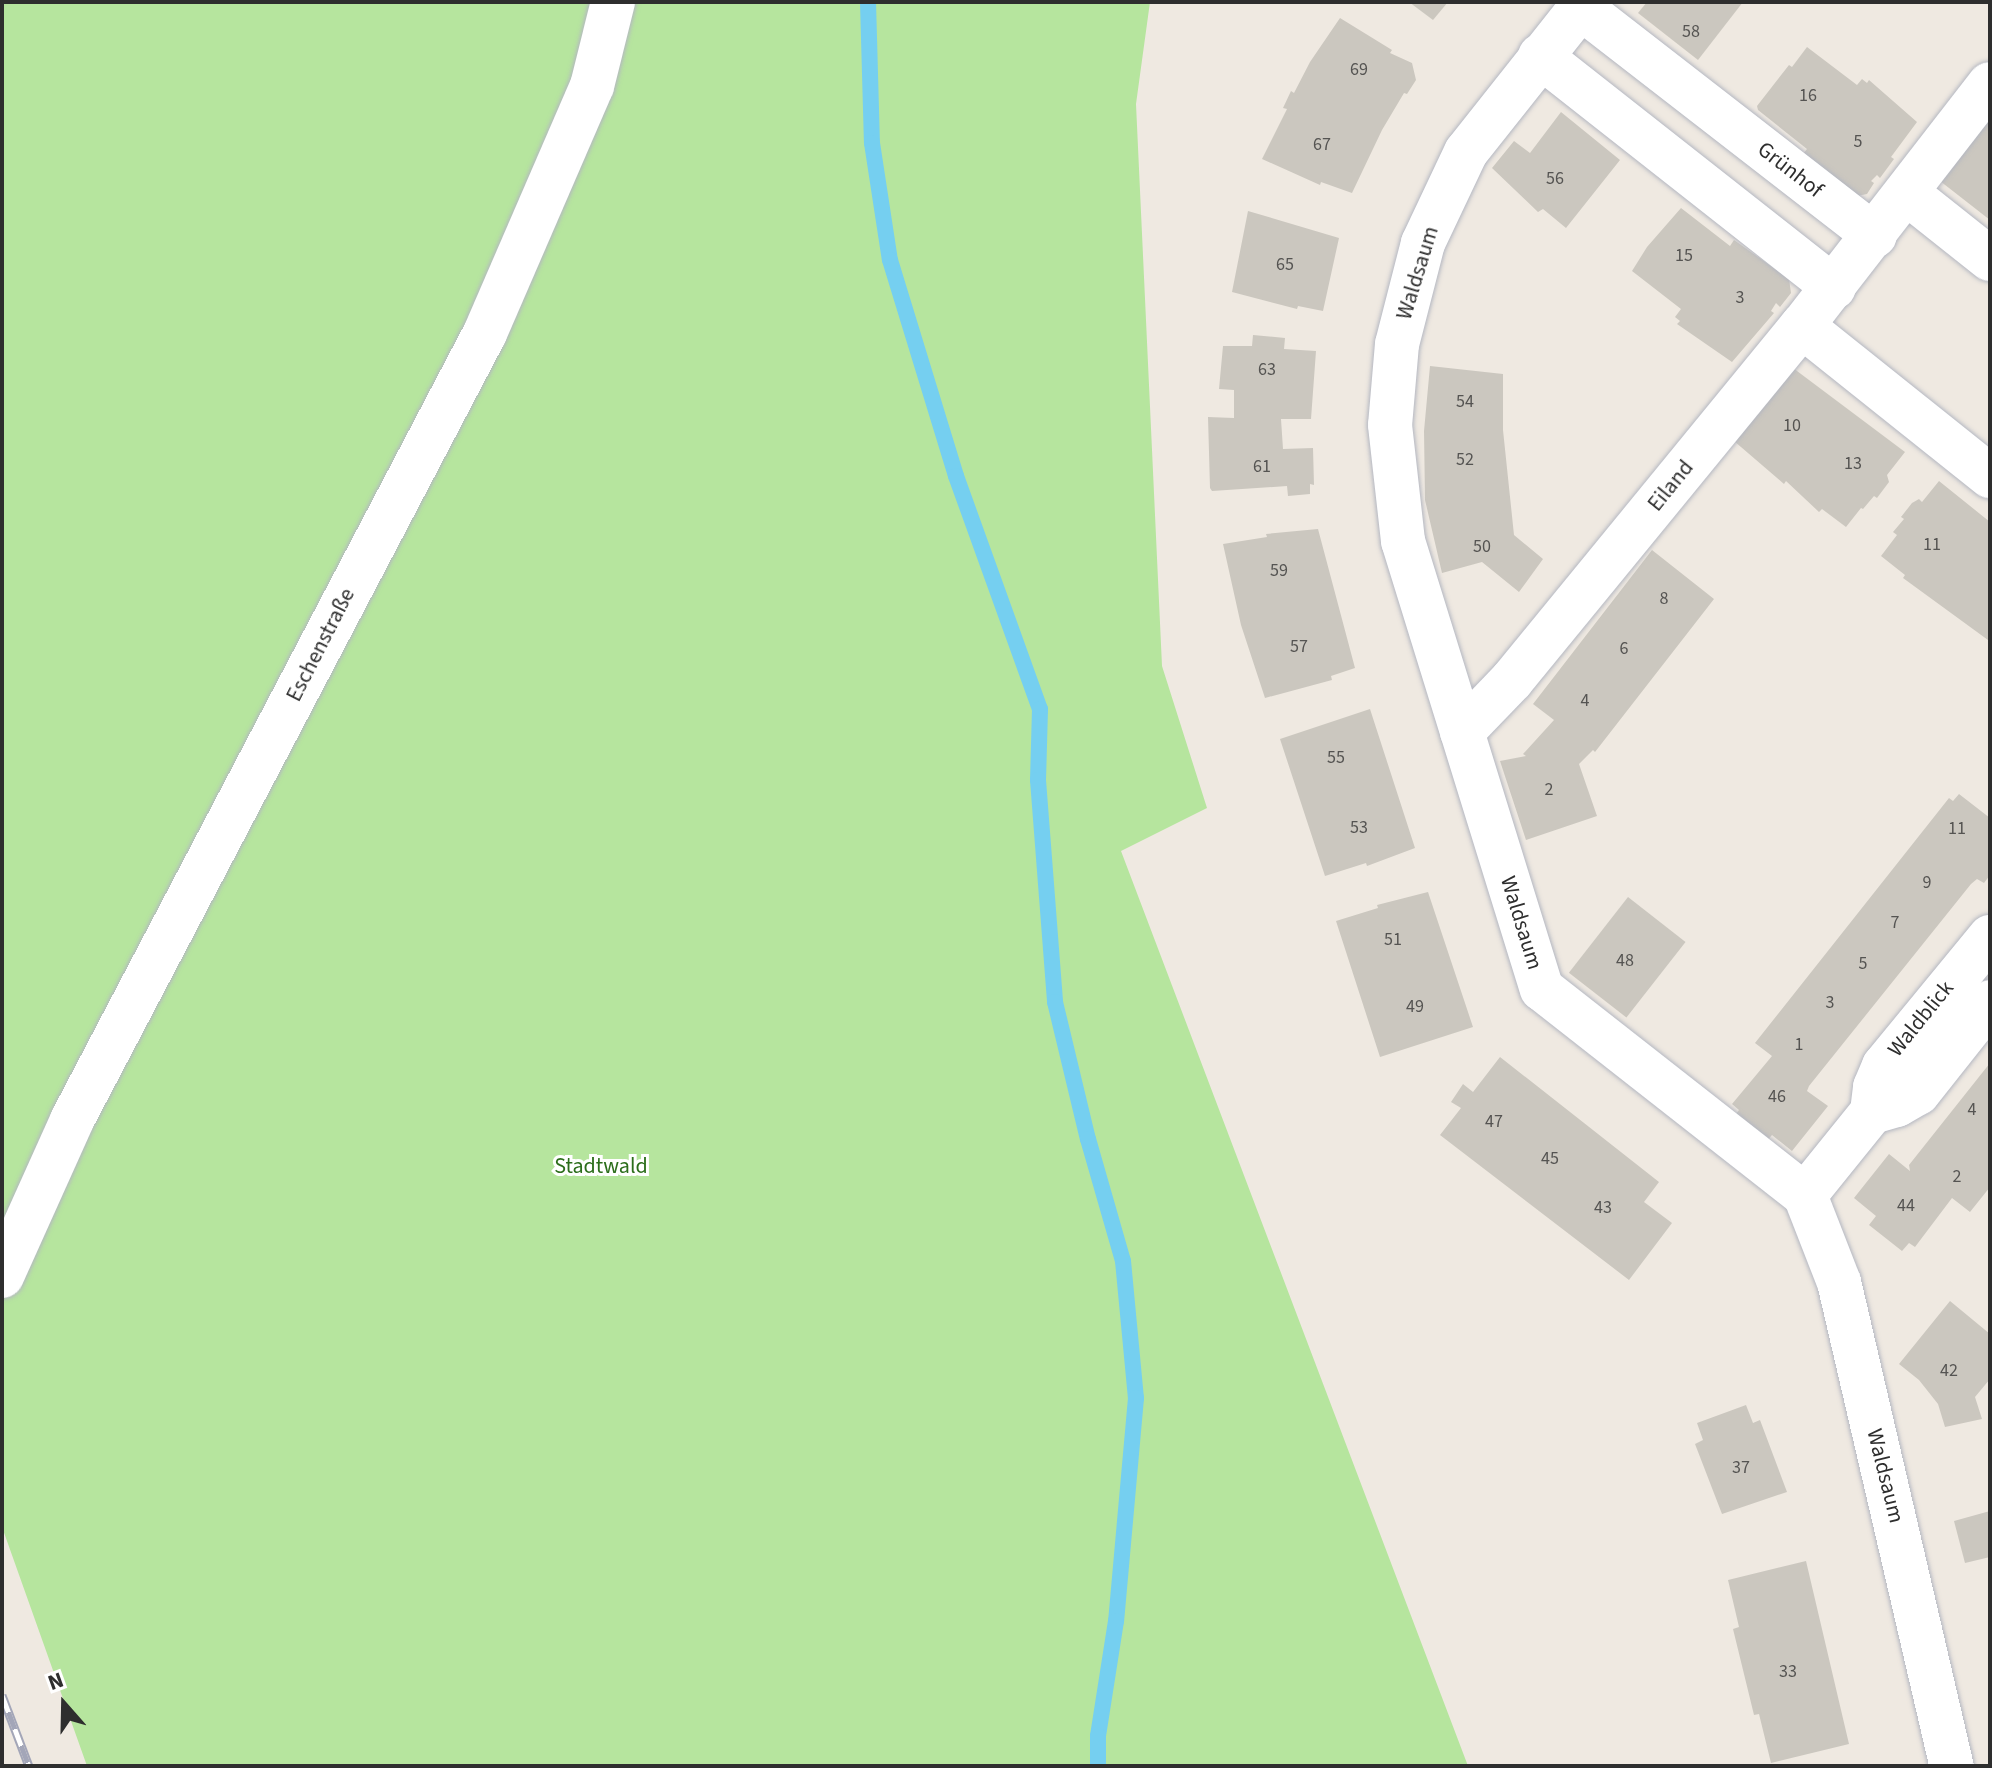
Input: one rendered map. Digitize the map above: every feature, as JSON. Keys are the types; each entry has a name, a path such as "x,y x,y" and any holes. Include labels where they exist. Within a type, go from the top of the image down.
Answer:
{"street":[{"name":"Eschenstraße","path":"2,1276 72,1120 485,333 592,86 613,2"},
{"name":"Waldsaum","path":"1582,4 1466,152 1423,243 1397,344 1390,425 1403,541 1542,989 1805,1195 1839,1282 1952,1766"},
{"name":"Grünhof","path":"1582,4 1875,236"},
{"path":"1540,56 1834,287"},
{"path":"1875,236 1990,84"},
{"path":"1908,194 1990,259"},
{"name":"Eiland","path":"1462,732 1512,680 1875,236"},
{"path":"1802,326 1990,476"},
{"name":"Waldblick","path":"1805,1195 1872,1112 1875,1087 1884,1066 1990,937"},
{"name":"Waldblick","path":"1872,1112 1897,1105 1918,1093 1990,1002"}],"green space":[{"name":"Stadtwald","path":"2,2 1150,2 1136,104 1162,666 1207,808 1121,851 1468,1766 87,1766 2,1527"}],"building":[{"path":"1409,2 1448,2 1433,20"},
{"path":"1647,2 1743,2 1698,60 1638,13"},
{"path":"1340,18 1392,50 1390,53 1412,63 1416,80 1407,94 1404,93 1382,130 1352,193 1321,182 1320,185 1262,159 1287,109 1283,108 1291,91 1294,93 1310,62"},
{"path":"1807,47 1857,85 1862,79 1867,83 1869,80 1917,122 1880,178 1877,175 1871,181 1874,183 1867,194 1852,197 1803,154 1807,149 1758,110 1757,106"},
{"path":"1561,112 1620,160 1566,228 1543,209 1538,212 1492,168 1514,141 1530,153"},
{"path":"1990,115 1990,220 1940,181"},
{"path":"1681,208 1730,246 1734,240 1789,279 1791,293 1780,307 1776,303 1771,311 1774,313 1732,362 1677,324 1680,321 1675,317 1681,309 1632,271 1647,247"},
{"path":"1248,211 1339,238 1323,311 1298,306 1297,309 1232,292"},
{"path":"1253,335 1285,338 1284,349 1316,351 1311,419 1281,419 1283,449 1313,448 1314,485 1310,484 1310,494 1288,496 1287,486 1212,491 1210,488 1208,417 1234,418 1234,390 1219,389 1223,346 1252,346"},
{"path":"1430,366 1503,374 1503,430 1514,535 1543,559 1519,592 1482,562 1442,573 1425,500 1424,431"},
{"path":"1793,368 1905,452 1887,475 1889,482 1877,498 1874,496 1861,508 1846,527 1822,509 1819,512 1786,481 1784,484 1734,441"},
{"path":"1939,481 1990,522 1988,640 1903,578 1905,575 1881,556 1897,535 1893,532 1904,519 1901,517 1912,503 1919,499 1922,502"},
{"path":"1318,529 1355,668 1331,676 1332,680 1265,698 1241,625 1223,544 1267,537 1266,534"},
{"path":"1652,550 1714,599 1595,752 1593,750 1579,764 1597,816 1526,840 1500,761 1526,756 1523,754 1554,720 1533,704"},
{"path":"1370,709 1415,848 1367,866 1366,863 1325,876 1280,739"},
{"path":"1959,794 1990,818 1990,875 1984,883 1977,879 1971,884 1809,1086 1807,1091 1828,1106 1792,1151 1772,1135 1765,1143 1733,1118 1739,1110 1732,1104 1772,1056 1755,1043 1949,798 1953,801"},
{"path":"1428,892 1473,1027 1380,1057 1336,921 1378,908 1377,905"},
{"path":"1628,897 1686,942 1626,1018 1569,973"},
{"path":"1500,1057 1659,1182 1644,1202 1672,1223 1629,1280 1440,1135 1461,1108 1451,1102 1463,1084 1473,1092"},
{"path":"1990,1063 1990,1187 1970,1212 1952,1198 1915,1247 1909,1243 1902,1251 1869,1225 1876,1216 1854,1198 1889,1154 1910,1171 1909,1165"},
{"path":"1950,1301 1990,1334 1990,1379 1975,1397 1982,1419 1945,1427 1938,1404 1919,1380 1899,1364"},
{"path":"1746,1405 1753,1423 1760,1420 1787,1492 1722,1514 1695,1444 1703,1440 1697,1423"},
{"path":"1990,1511 1990,1557 1965,1563 1954,1521"},
{"path":"1806,1561 1849,1744 1771,1763 1759,1714 1754,1715 1733,1629 1739,1627 1728,1580"}],"waterway":[{"path":"868,2 872,143 890,260 956,476 1040,709 1038,780 1055,1002 1088,1139 1123,1261 1136,1398 1116,1621 1098,1736 1098,1766"}],"railway":[{"path":"2,1695 29,1766"}]}
